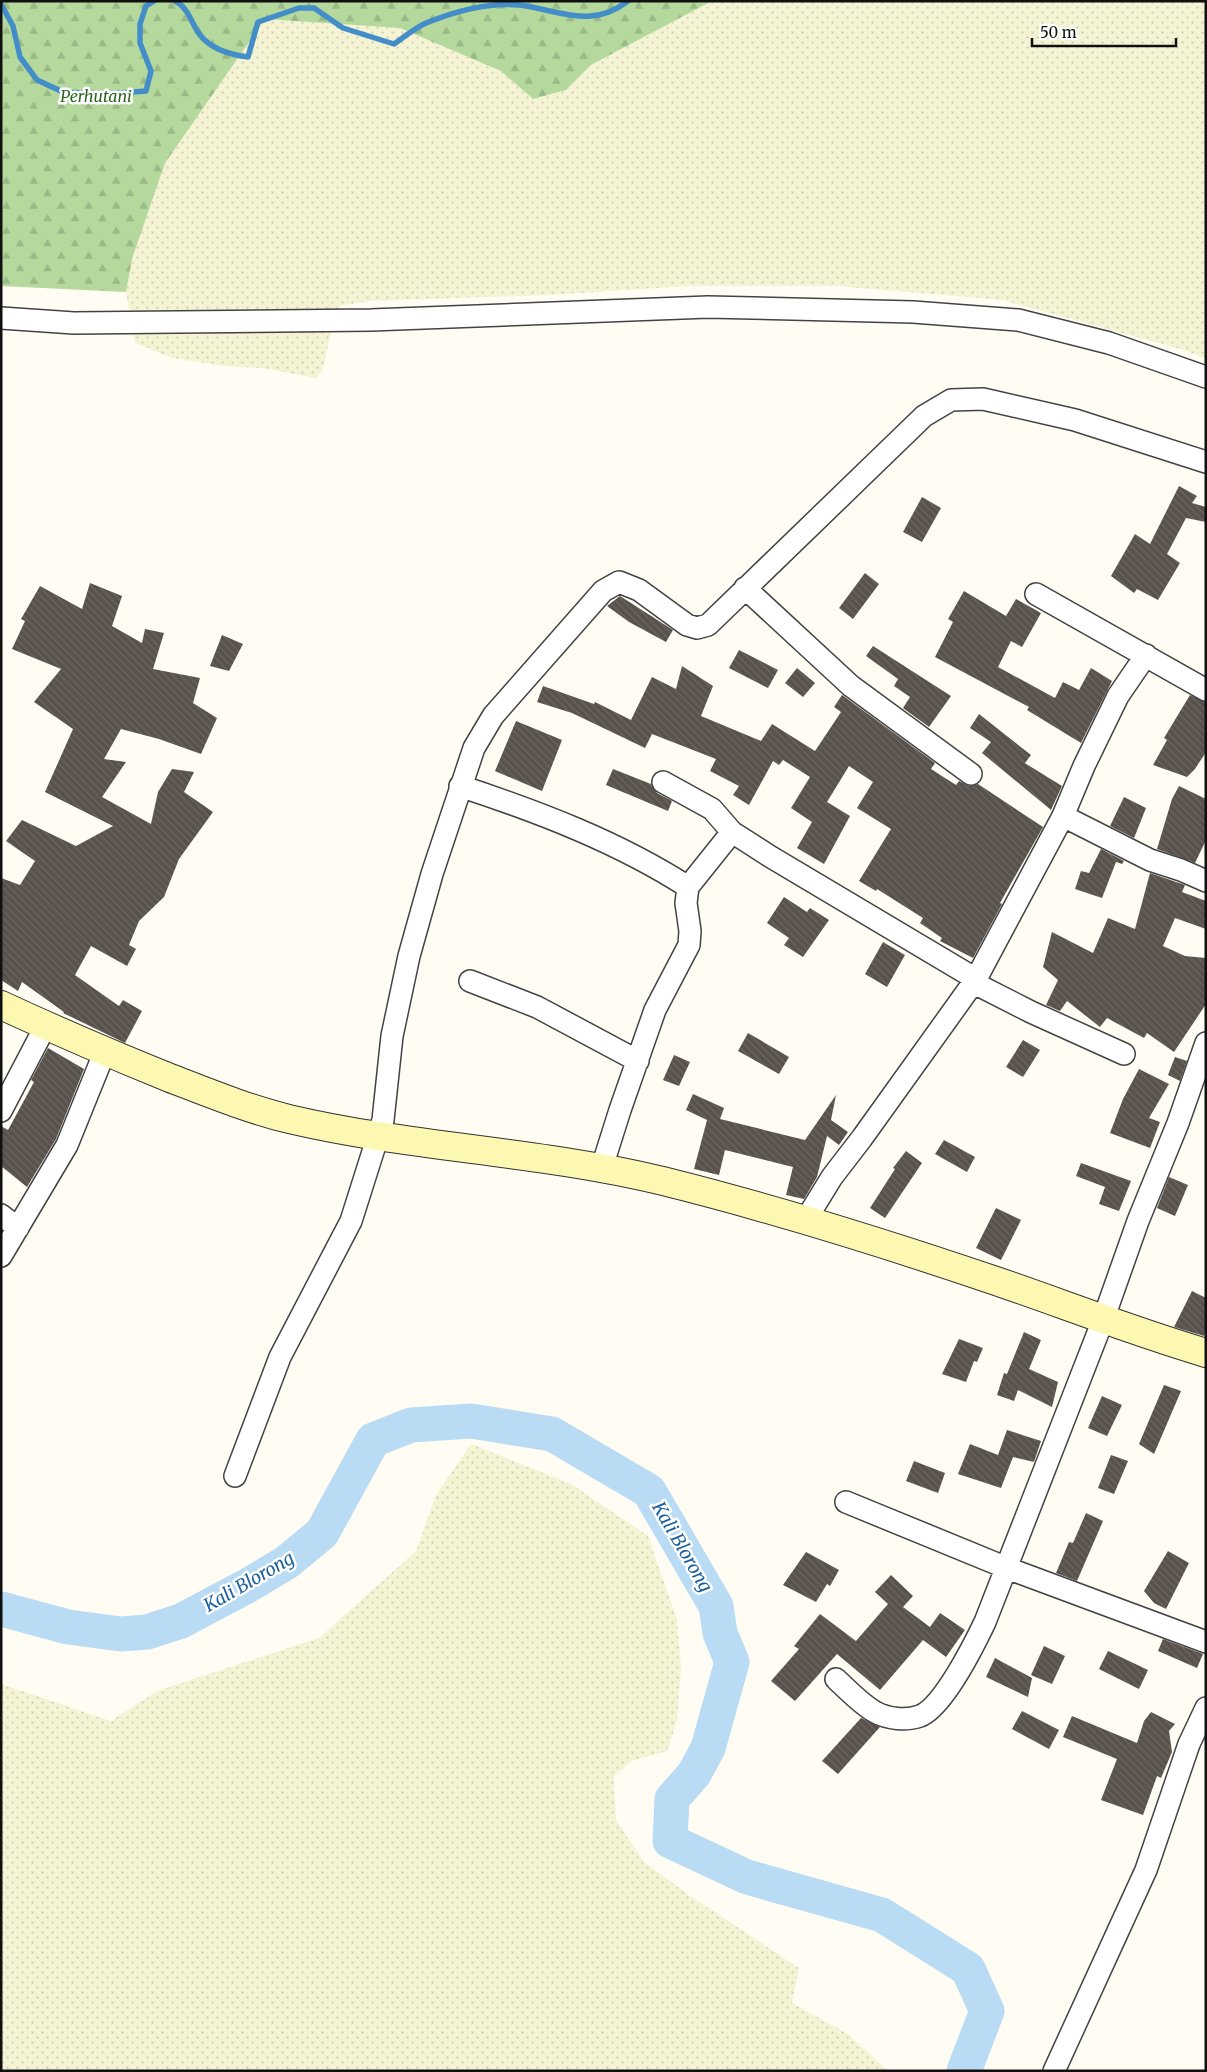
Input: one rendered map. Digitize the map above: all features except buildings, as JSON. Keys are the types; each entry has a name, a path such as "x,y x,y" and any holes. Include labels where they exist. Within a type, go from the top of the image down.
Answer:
{"street":[{"path":"1,318 74,323 371,320 708,307 913,312 1018,320 1109,343 1206,376"},
{"path":"234,1476 280,1357 352,1221 379,1134 386,1102 392,1036 406,969 432,874 474,748 493,716 554,644 603,591 612,584 619,582 631,585 687,625 697,628 708,625 924,416 951,400 983,399 1056,415 1206,462"},
{"path":"745,588 851,686 971,774"},
{"path":"1036,594 1206,690"},
{"path":"805,1221 832,1177 975,981 1063,816 1114,703 1146,655"},
{"path":"663,782 712,809 732,832 975,981 1031,1012 1124,1054"},
{"path":"460,786 548,816 656,868 688,887"},
{"path":"1063,816 1150,860 1181,870 1206,881"},
{"path":"602,1167 655,1010 688,945 690,932 686,903 688,887 732,832"},
{"path":"470,981 536,1007 638,1061"},
{"path":"1,1006 105,1052 208,1093 264,1112 338,1129 602,1167 711,1194 805,1221 994,1281 1103,1320 1206,1353"},
{"path":"1,1111 46,1026"},
{"path":"836,1679 874,1711 896,1718 921,1716 930,1710 952,1682 974,1644 1007,1568 1103,1320 1138,1220 1202,1066 1206,1044"},
{"path":"1,1256 10,1221 68,1145 105,1052"},
{"path":"846,1502 1007,1568 1206,1642"},
{"path":"1054,2071 1146,1870 1189,1744 1206,1708"}],"green space":[{"name":"Perhutani","path":"1,1 712,1 591,65 566,90 533,99 501,71 400,28 265,19 165,163 132,259 126,292 1,286"},
{"path":"712,1 1206,1 1206,359 1187,351 1002,300 837,286 688,286 551,295 370,301 339,306 323,370 316,378 262,368 225,366 172,358 135,343 126,292 132,259 165,163 265,18 400,28 501,71 533,99 566,90 591,65"},
{"path":"471,1444 571,1484 648,1536 677,1620 681,1667 677,1721 667,1751 632,1761 614,1776 616,1820 644,1862 689,1895 799,1968 792,2003 848,2034 888,2071 1,2071 1,1684 111,1721 157,1691 319,1638 416,1551 436,1495"}],"waterway":[{"path":"1,4 13,26 20,57 37,80 63,92 105,94 146,91 151,71 140,43 140,24 146,6 154,1"},
{"path":"175,1 184,8 200,35 210,44 229,53 248,57 258,22 299,8 314,8 343,28 394,44 426,23 484,6 519,5 561,14 588,16 601,15 614,10 628,1"},
{"name":"Kali Blorong","path":"1,1609 68,1627 121,1634 147,1632 181,1621 247,1586 287,1562 322,1533 373,1440 411,1425 471,1421 552,1434 649,1491 716,1606 720,1633 732,1662 708,1748 694,1774 672,1799 670,1841 747,1877 882,1915 968,1969 987,2011 964,2071"}]}
